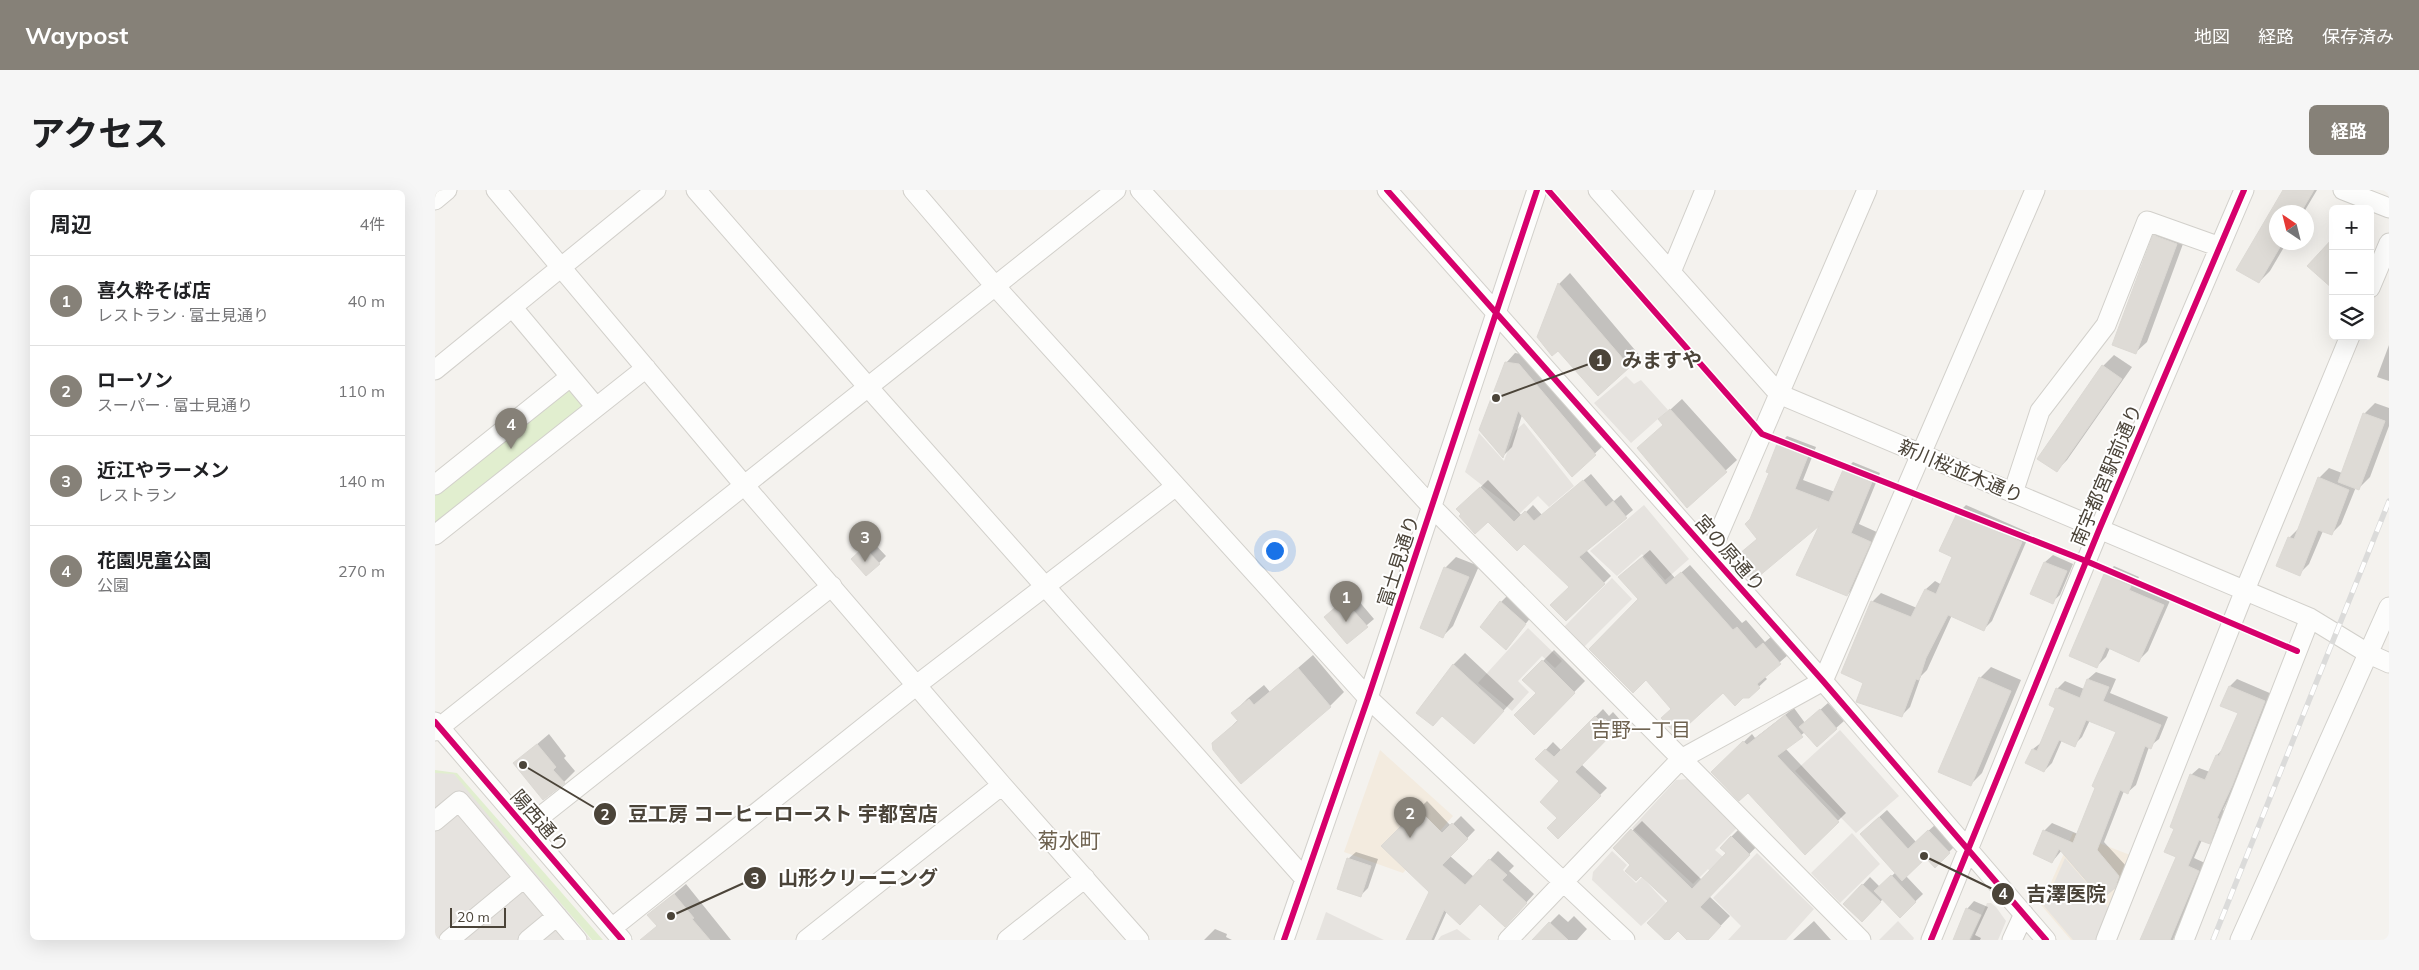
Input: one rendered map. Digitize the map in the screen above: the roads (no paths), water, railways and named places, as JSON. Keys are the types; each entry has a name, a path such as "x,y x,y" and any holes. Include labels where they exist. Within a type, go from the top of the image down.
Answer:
{"street":[{"path":"435,200 447,190"},
{"path":"496,190 744,485 1002,785 1139,940"},
{"path":"435,370 656,190"},
{"path":"696,190 868,387 1305,879"},
{"path":"913,190 995,286 1368,698 1625,940"},
{"path":"437,727 1116,190"},
{"path":"1140,190 1432,507 1861,940"},
{"name":"宮の原通り","path":"1387,190 1823,681 2047,940"},
{"name":"富士見通り","path":"1284,940 1368,698 1537,190"},
{"name":"新川桜並木通り","path":"1598,190 1779,394 2309,618 2369,654 2389,663"},
{"path":"1671,272 1705,190"},
{"path":"1711,554 1867,190"},
{"path":"1508,940 1681,759 1823,681 2035,190"},
{"name":"南宇都宮駅前通り","path":"1931,940 2099,530 2244,190"},
{"path":"2343,190 2389,208"},
{"path":"2013,493 2040,411 2106,326 2147,221 2219,247"},
{"path":"2374,279 2389,243"},
{"path":"513,308 596,407"},
{"path":"2106,940 2245,590 2348,340"},
{"path":"435,534 646,368"},
{"path":"435,485 570,377"},
{"path":"617,934 917,684 1176,486"},
{"path":"526,828 832,586"},
{"path":"2240,940 2389,607"},
{"path":"2184,940 2309,618"},
{"name":"陽西通り","path":"437,727 617,934"},
{"path":"806,940 1002,785"},
{"path":"435,821 459,802 577,940"},
{"path":"449,940 524,878"},
{"path":"1007,940 1085,878"},
{"path":"2012,940 2024,914"},
{"path":"528,940 557,916"}],"railway":[{"path":"2213,940 2389,501"}],"place":[{"name":"みますや","path":"1496,398"},
{"name":"花園児童公園","path":"511,449"},
{"name":"近江やラーメン","path":"865,562"},
{"name":"喜久粋そば店","path":"1346,622"},
{"name":"豆工房 コーヒーロースト 宇都宮店","path":"523,765"},
{"name":"ローソン","path":"1410,838"},
{"name":"吉澤医院","path":"1924,856"},
{"name":"山形クリーニング","path":"671,916"}],"district":[{"name":"吉野一丁目","path":"1641,730"},
{"name":"菊水町","path":"1069,841"}]}
